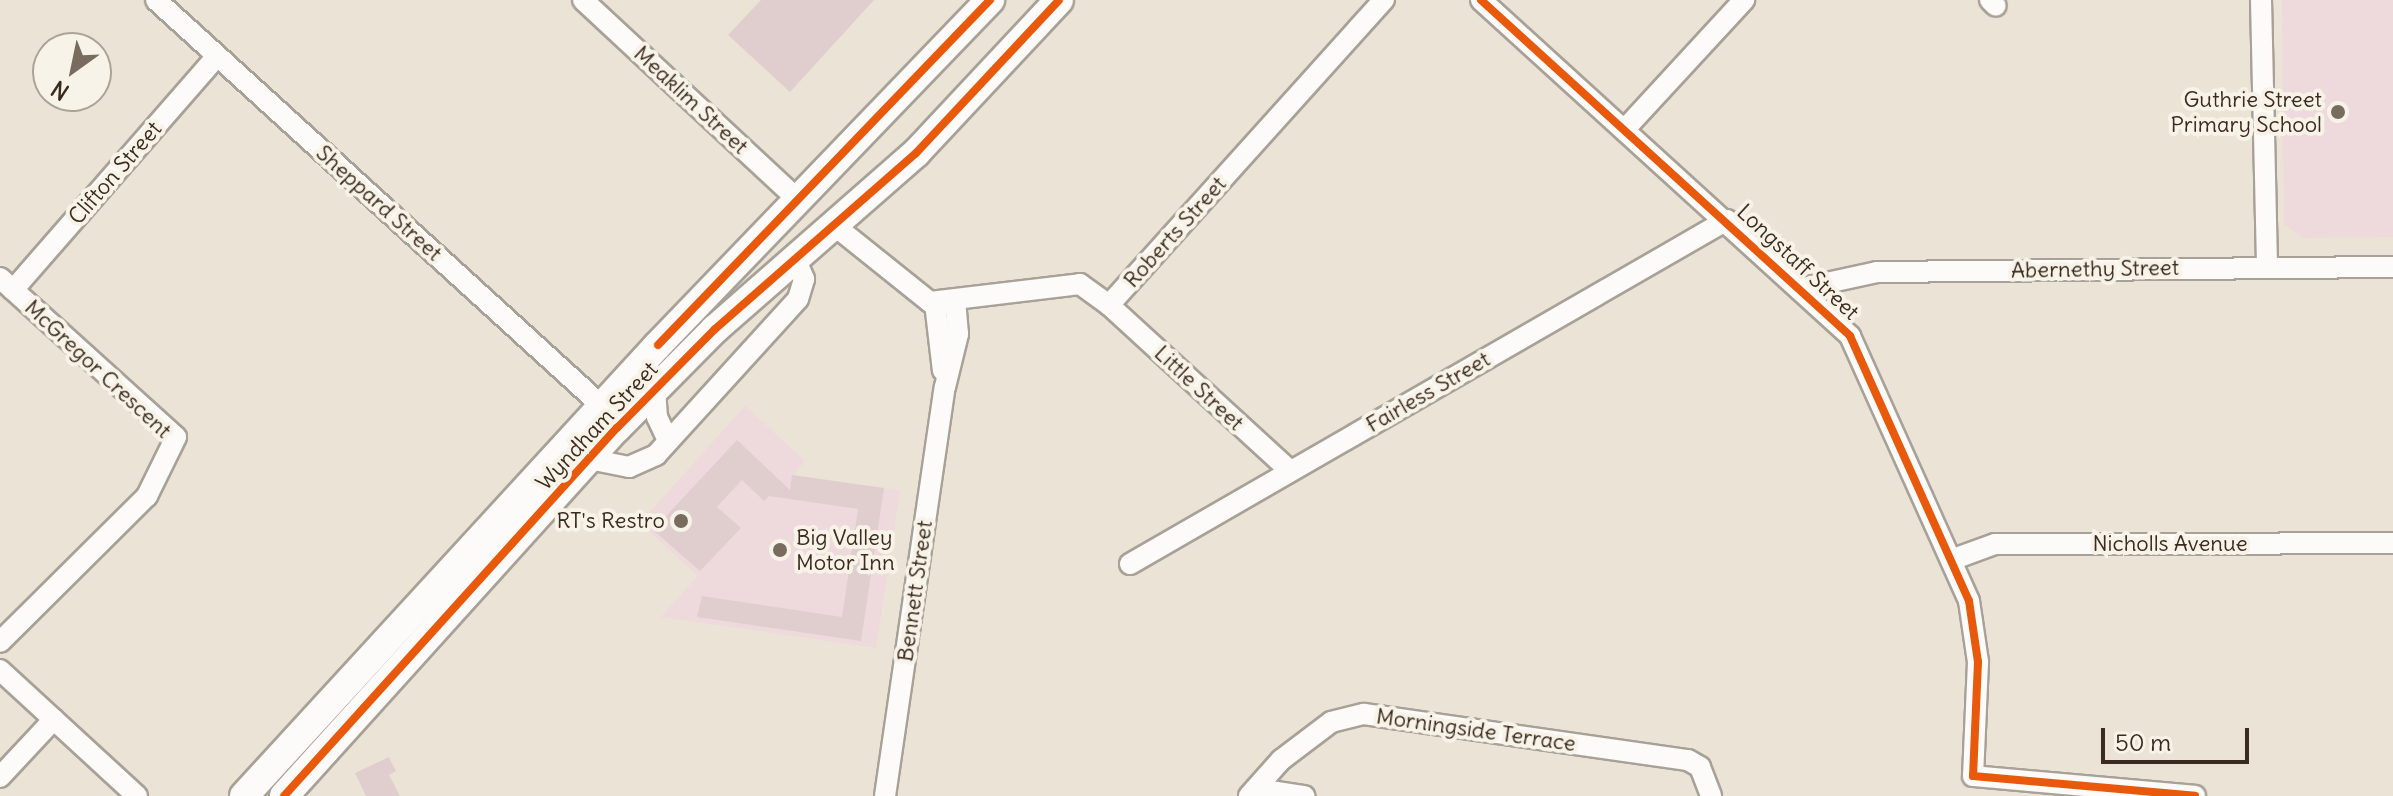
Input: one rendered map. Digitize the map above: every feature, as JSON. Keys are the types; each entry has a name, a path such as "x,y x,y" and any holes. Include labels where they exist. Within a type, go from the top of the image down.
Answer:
{"highway":[{"name":"Wyndham Street","path":"244,796 603,407 990,0"},
{"name":"Wyndham Street","path":"284,796 655,389 795,258 916,153 1059,0"},
{"path":"799,201 835,226"}],"street":[{"name":"Sheppard Street","path":"156,0 603,407"},
{"name":"Meaklim Street","path":"583,0 799,201"},
{"name":"Roberts Street","path":"945,302 1080,284 1109,305 1384,0"},
{"name":"Longstaff Street","path":"1481,0 1727,220 1850,336 1969,601 1978,662 1973,776 2195,796"},
{"path":"1625,129 1744,0"},
{"path":"2261,0 2267,267"},
{"name":"Clifton Street","path":"7,284 217,56"},
{"name":"Fairless Street","path":"1130,564 1727,220"},
{"path":"835,226 854,237 914,294 945,302"},
{"path":"589,459 639,465 668,441 798,299 804,279 795,258"},
{"name":"Abernethy Street","path":"1799,289 1877,272 2393,267"},
{"name":"McGregor Crescent","path":"0,642 147,496 176,437 7,284"},
{"name":"Bennett Street","path":"885,796 945,387 958,334 945,302"},
{"name":"Little Street","path":"1109,305 1290,471"},
{"path":"655,389 657,417 668,441"},
{"name":"Nicholls Avenue","path":"1951,560 1995,544 2393,543"},
{"path":"0,670 137,796"},
{"name":"Morningside Terrace","path":"1253,792 1281,760 1331,722 1364,714 1688,760 1700,767 1711,796"},
{"path":"0,777 54,719"},
{"path":"1253,792 1304,796"}],"shaded area":[{"name":"Guthrie Street Primary School","path":"2282,0 2393,0 2393,237 2302,238 2284,224"},
{"name":"Big Valley Motor Inn","path":"745,406 805,461 793,475 900,491 876,648 661,617 698,576 640,523"}],"building":[{"path":"761,0 874,0 790,92 728,35"},
{"path":"737,440 790,490 792,475 884,488 861,641 697,617 702,596 842,617 858,509 769,496 764,501 742,480 717,507 741,528 700,571 653,530"},
{"path":"389,757 396,771 389,775 400,796 366,796 355,773"}],"cycle path":[{"path":"658,345 990,0"},
{"path":"284,796 617,428 715,329 916,153 1059,0"},
{"path":"1481,0 1850,336 1969,601 1978,662 1973,776 2195,796"}],"place":[{"name":"Guthrie Street Primary School","path":"2338,112"},
{"name":"RT's Restro","path":"681,521"},
{"name":"Big Valley Motor Inn","path":"780,550"}]}
